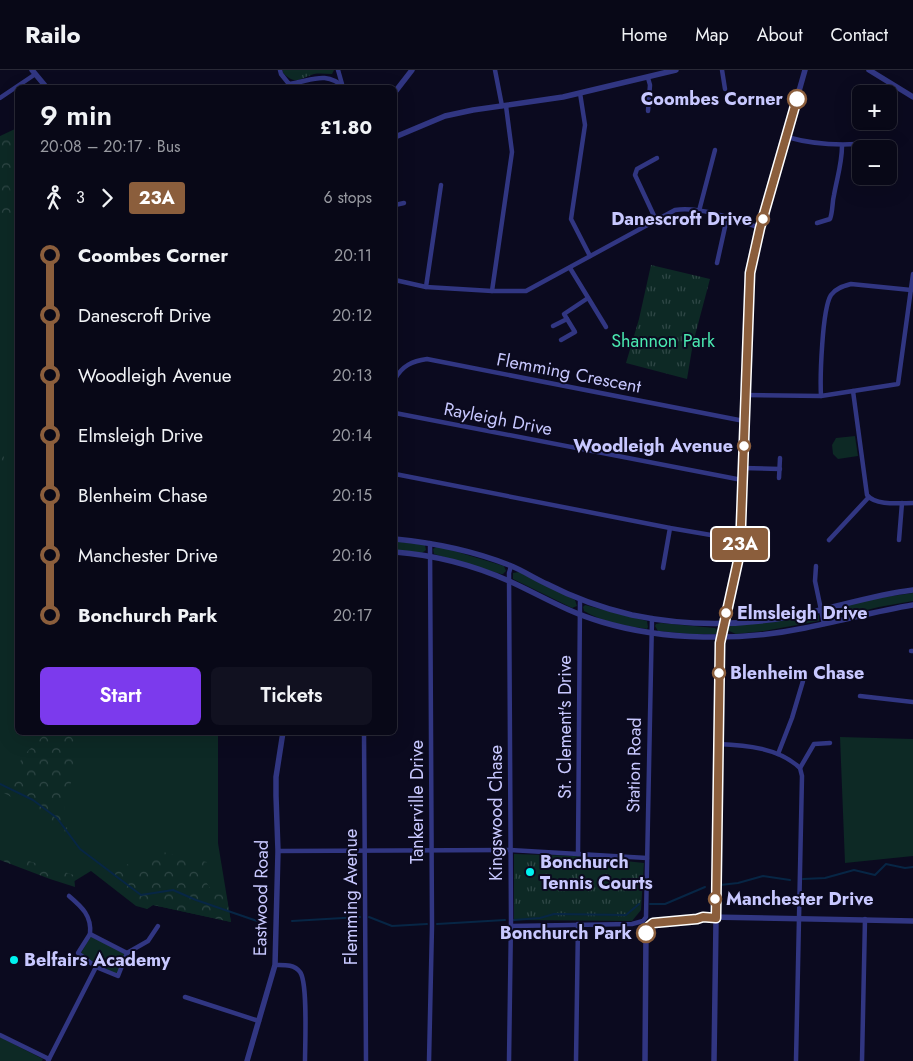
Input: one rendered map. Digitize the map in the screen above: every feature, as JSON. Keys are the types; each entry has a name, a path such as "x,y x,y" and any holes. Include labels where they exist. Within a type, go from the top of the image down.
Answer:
{"street":[{"path":"280,70 289,84 313,77 328,76 342,85"},
{"path":"338,70 344,85"},
{"path":"397,89 412,70"},
{"path":"492,291 512,152 496,70"},
{"path":"397,136 445,116 580,93 676,70"},
{"path":"722,70 726,89"},
{"path":"714,1061 721,637 740,552 750,273 760,228 805,70"},
{"path":"869,70 913,97"},
{"path":"16,85 33,72 44,85"},
{"path":"648,78 650,85 648,111"},
{"path":"0,98 15,86"},
{"path":"580,93 585,125 571,219 590,256"},
{"path":"786,137 810,143 842,146 852,145"},
{"path":"817,223 830,219 832,214 834,194 842,161 842,146"},
{"path":"699,211 715,150"},
{"path":"656,220 635,175 637,169 657,158"},
{"path":"426,287 441,185"},
{"path":"397,204 404,202"},
{"path":"397,280 426,287 526,291 675,210 686,208 760,228"},
{"path":"717,263 727,218"},
{"path":"570,268 606,327"},
{"path":"745,395 821,396 898,384 910,316 913,274"},
{"path":"821,396 820,371 826,312 831,295 843,286 851,284 911,290"},
{"path":"560,340 575,332 564,314 588,298"},
{"path":"553,326 567,319"},
{"name":"Flemming Crescent","path":"397,376 409,364 427,359 744,421"},
{"path":"853,391 868,498"},
{"name":"Rayleigh Drive","path":"397,413 742,480"},
{"path":"779,478 780,458"},
{"path":"743,468 780,469"},
{"path":"397,474 740,540"},
{"path":"868,498 876,501 913,504"},
{"path":"829,540 868,498"},
{"path":"900,540 902,503"},
{"path":"663,568 670,528"},
{"path":"397,539 430,542 467,551 511,566 580,600 617,612 682,622 723,624 771,619 913,590"},
{"name":"Tankerville Drive","path":"429,1061 432,926 430,542"},
{"path":"397,552 430,556 467,566 509,581 579,614 615,626 652,633 691,637 721,637 784,632 885,609 913,605"},
{"name":"Kingswood Chase","path":"509,1061 511,926 509,581 511,566"},
{"path":"816,566 815,581 824,624"},
{"name":"St. Clement's Drive","path":"578,854 580,600"},
{"name":"Station Road","path":"578,924 638,923 646,917 652,618"},
{"path":"778,754 792,718 803,681"},
{"path":"860,696 913,702"},
{"name":"Eastwood Road","path":"247,1061 275,965 278,852 276,777 283,735"},
{"name":"Flemming Avenue","path":"364,735 366,1061"},
{"path":"800,768 814,744 830,743"},
{"path":"718,744 753,747 778,754 800,768 802,776 796,1061"},
{"path":"278,852 510,850 648,858"},
{"path":"69,896 84,908 91,924 90,934 78,953 96,967 118,976 127,953 148,941 158,926"},
{"path":"645,1061 646,933 647,928 653,923 703,917 913,921"},
{"path":"862,1061 865,919"},
{"path":"511,926 578,924 576,1061"},
{"path":"90,934 127,953"},
{"path":"275,965 287,965 296,968 304,980 305,1061"},
{"path":"0,1035 49,1060 96,967"},
{"path":"185,997 259,1021"}],"green space":[{"path":"283,70 334,70 332,74 314,74 295,80 287,77"},
{"path":"15,129 15,735 218,735 218,843 231,922 153,905 147,909 136,906 91,871 73,882 0,859 0,136"},
{"path":"15,132 15,181 8,185 15,198 15,241 10,220 0,217 0,141"},
{"name":"Shannon Park","path":"651,265 710,279 693,343 687,379 626,363 639,319"},
{"path":"0,432 6,470 8,474 0,470"},
{"path":"855,436 858,456 838,459 833,454 832,445 836,438"},
{"path":"397,541 425,545 426,550 422,553 397,550"},
{"path":"438,546 504,566 506,571 501,574 434,554 433,549"},
{"path":"519,572 575,600 577,606 572,608 513,579 513,573"},
{"path":"913,593 913,601 830,619 826,617 827,612 847,605"},
{"path":"585,605 647,621 648,627 647,629 598,618 584,611 583,607"},
{"path":"815,614 819,615 819,621 736,634 727,630 731,626 772,622"},
{"path":"661,623 715,628 718,631 716,634 690,634 658,631 655,626"},
{"path":"44,735 75,735 74,771 64,808 69,840 48,817 0,791 0,779 12,784 22,757"},
{"path":"840,737 913,739 913,856 845,863"},
{"path":"0,848 19,858 74,875 75,887 0,860"},
{"path":"158,851 207,862 206,882 214,894 226,895 231,922 153,905 147,909 117,884 114,871 121,863 144,868"},
{"name":"Bonchurch Park","path":"514,854 579,856 644,863 641,910 632,921 514,920"},
{"path":"91,936 125,954 117,974 97,965 81,953"},
{"path":"0,1037 43,1059 42,1061 0,1061"}],"waterway":[{"path":"0,784 33,800 57,818 80,849 141,895 173,890 260,922"},
{"path":"803,879 825,878 854,870 875,875 886,864 905,868 913,867"},
{"path":"720,885 738,883 763,876 790,880"},
{"path":"650,904 665,904 705,887"},
{"path":"514,920 540,918 554,914 626,915 639,904"},
{"path":"292,921 360,917"},
{"path":"369,917 392,926 427,924"},
{"path":"437,924 505,920"}],"bus line":[{"name":"23A","path":"646,933 649,925 657,922 703,917 716,918 720,643 740,552 750,273 760,228 797,99"}],"place":[{"name":"Coombes Corner","path":"797,99"},
{"name":"Danescroft Drive","path":"763,219"},
{"name":"Woodleigh Avenue","path":"744,446"},
{"name":"Elmsleigh Drive","path":"726,613"},
{"name":"Blenheim Chase","path":"719,673"},
{"name":"Bonchurch Tennis Courts","path":"530,872"},
{"name":"Manchester Drive","path":"715,899"},
{"name":"Bonchurch Park","path":"646,933"},
{"name":"Belfairs Academy","path":"14,960"}]}
